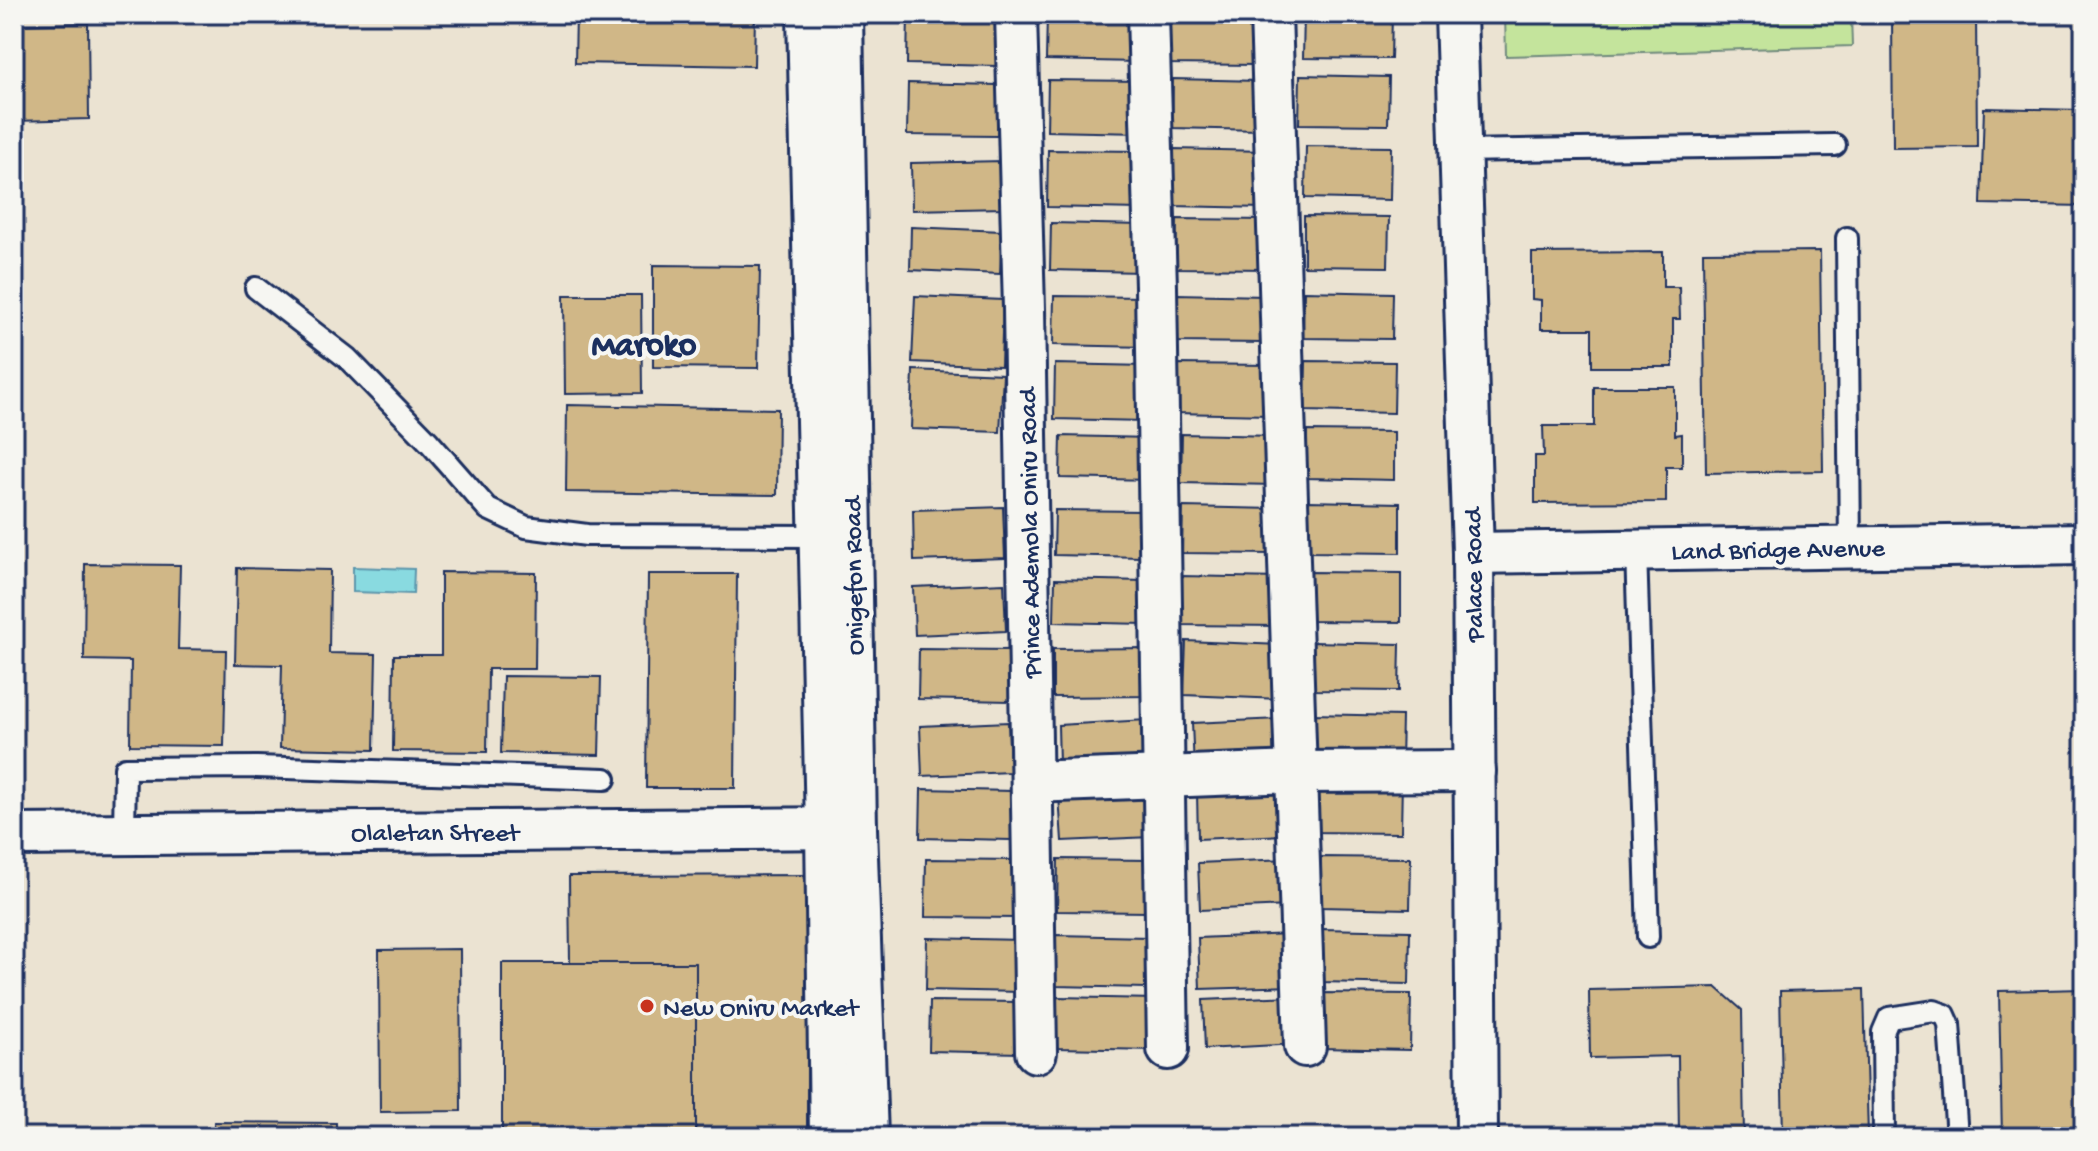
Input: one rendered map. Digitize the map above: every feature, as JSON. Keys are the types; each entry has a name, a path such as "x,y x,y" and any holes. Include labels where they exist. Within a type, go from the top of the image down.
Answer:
{"street":[{"name":"Onigefon Road","path":"808,14 820,536 867,1137"},
{"name":"Onigefon Road","path":"830,1137 841,828 842,14"},
{"name":"Prince Ademola Oniru Road","path":"1016,14 1036,1052"},
{"path":"1148,14 1156,287 1168,1049"},
{"path":"1271,14 1305,1046"},
{"name":"Palace Road","path":"1456,14 1473,553 1477,1137"},
{"name":"Land Bridge Avenue","path":"1473,553 2084,544"},
{"path":"1032,782 1296,772 1475,771"},
{"name":"Olaletan Street","path":"14,835 841,828"}],"lane":[{"path":"1459,151 1835,145"},
{"path":"1847,238 1850,547"},
{"path":"256,288 347,358 429,442 488,509 526,527 587,535 820,536"},
{"path":"1636,550 1648,937"},
{"path":"124,834 125,768 257,767 605,779"},
{"path":"1884,1137 1883,1032 1889,1018 1934,1011 1945,1015 1949,1024 1957,1137"}],"green space":[{"path":"1505,14 1851,14 1852,46 1506,56"}],"water":[{"path":"353,567 414,569 413,594 353,592"}],"building":[{"path":"576,14 755,14 754,66 575,63"},
{"path":"908,14 1000,14 999,66 907,64"},
{"path":"1047,14 1138,15 1137,62 1046,60"},
{"path":"1167,14 1258,14 1257,65 1166,64"},
{"path":"1304,14 1392,14 1391,59 1303,58"},
{"path":"1892,14 1976,14 1977,147 1893,148"},
{"path":"88,23 89,119 14,121 14,25"},
{"path":"1300,75 1389,77 1388,125 1299,124"},
{"path":"1173,79 1261,81 1260,130 1172,128"},
{"path":"1048,80 1142,81 1141,133 1047,131"},
{"path":"908,83 998,85 997,136 907,135"},
{"path":"1984,108 2084,110 2084,206 1981,204"},
{"path":"1306,146 1391,147 1390,200 1305,198"},
{"path":"1173,149 1266,151 1265,208 1172,206"},
{"path":"1048,150 1141,151 1140,209 1047,207"},
{"path":"1003,161 1004,208 912,210 911,163"},
{"path":"1304,216 1389,217 1388,267 1304,266"},
{"path":"1177,219 1269,220 1268,269 1176,268"},
{"path":"1051,223 1143,225 1142,272 1050,270"},
{"path":"911,227 1002,231 1000,274 910,270"},
{"path":"1820,251 1823,471 1706,473 1703,252"},
{"path":"1663,252 1663,287 1679,287 1680,319 1673,319 1673,367 1592,367 1592,329 1541,329 1541,300 1532,299 1532,253"},
{"path":"653,265 760,266 758,368 653,367"},
{"path":"1304,291 1393,293 1392,339 1303,338"},
{"path":"1176,294 1266,296 1265,343 1175,342"},
{"path":"564,295 641,295 642,393 565,394"},
{"path":"915,296 1003,300 1001,366 912,362"},
{"path":"1054,296 1149,297 1148,347 1053,345"},
{"path":"1306,361 1395,362 1394,413 1305,411"},
{"path":"1055,364 1147,366 1146,421 1054,419"},
{"path":"1175,364 1271,365 1270,415 1174,413"},
{"path":"913,370 1003,374 1000,432 911,429"},
{"path":"1594,387 1675,387 1675,435 1682,434 1682,467 1666,467 1666,502 1535,503 1535,456 1544,456 1543,426 1594,426"},
{"path":"567,405 778,409 777,495 566,492"},
{"path":"1307,431 1394,432 1394,480 1306,478"},
{"path":"1182,434 1276,436 1275,485 1181,483"},
{"path":"1061,436 1152,438 1151,480 1060,478"},
{"path":"1308,501 1400,503 1400,553 1307,552"},
{"path":"1003,507 1005,558 914,561 913,510"},
{"path":"1183,507 1276,509 1275,554 1182,553"},
{"path":"1055,510 1143,511 1142,557 1054,555"},
{"path":"85,564 180,565 178,649 226,650 224,746 130,745 131,661 84,660"},
{"path":"237,568 330,570 329,653 376,654 374,750 280,748 282,665 235,664"},
{"path":"441,572 536,573 535,669 488,669 487,752 393,751 394,655 441,655"},
{"path":"1311,572 1401,573 1401,622 1311,621"},
{"path":"648,574 737,574 735,788 646,788"},
{"path":"1181,576 1281,578 1280,626 1180,625"},
{"path":"1055,579 1146,581 1146,624 1054,622"},
{"path":"1004,583 1006,631 915,635 913,587"},
{"path":"1186,641 1284,645 1281,699 1184,695"},
{"path":"1312,642 1400,644 1399,691 1311,690"},
{"path":"1148,648 1149,696 1053,697 1053,649"},
{"path":"919,649 1011,650 1010,701 918,699"},
{"path":"503,676 601,677 599,755 501,753"},
{"path":"1311,714 1402,716 1401,762 1310,760"},
{"path":"1279,719 1281,765 1194,769 1192,723"},
{"path":"1147,720 1149,760 1059,764 1058,725"},
{"path":"1008,722 1010,772 922,776 920,726"},
{"path":"1312,779 1402,780 1401,833 1311,832"},
{"path":"921,789 1012,791 1011,840 920,838"},
{"path":"1283,789 1285,835 1198,839 1197,793"},
{"path":"1149,792 1151,837 1062,841 1059,796"},
{"path":"1321,857 1411,858 1410,909 1320,907"},
{"path":"926,859 1018,860 1017,918 925,917"},
{"path":"1058,859 1150,860 1150,912 1057,911"},
{"path":"1287,859 1289,906 1200,910 1198,863"},
{"path":"807,875 807,1137 696,1137 696,963 570,963 569,876"},
{"path":"1321,929 1410,931 1409,984 1320,982"},
{"path":"1290,934 1293,986 1200,989 1198,938"},
{"path":"1056,935 1148,937 1147,988 1055,986"},
{"path":"927,938 1023,940 1022,992 926,990"},
{"path":"460,949 461,1111 380,1112 379,950"},
{"path":"502,963 696,963 696,1137 502,1137"},
{"path":"1716,987 1742,1010 1744,1137 1679,1137 1678,1056 1590,1058 1589,990"},
{"path":"1864,989 1868,1137 1783,1137 1780,991"},
{"path":"2083,989 2084,1137 2002,1137 1999,991"},
{"path":"1321,993 1411,994 1410,1050 1320,1048"},
{"path":"1292,996 1295,1044 1205,1049 1203,1000"},
{"path":"1057,997 1156,999 1155,1050 1057,1048"},
{"path":"930,1001 1022,1002 1021,1053 929,1051"},
{"path":"214,1122 336,1123 336,1137 214,1137"}],"place":[{"name":"New Oniru Market","path":"647,1006"}],"district":[{"name":"Maroko","path":"644,342"}]}
